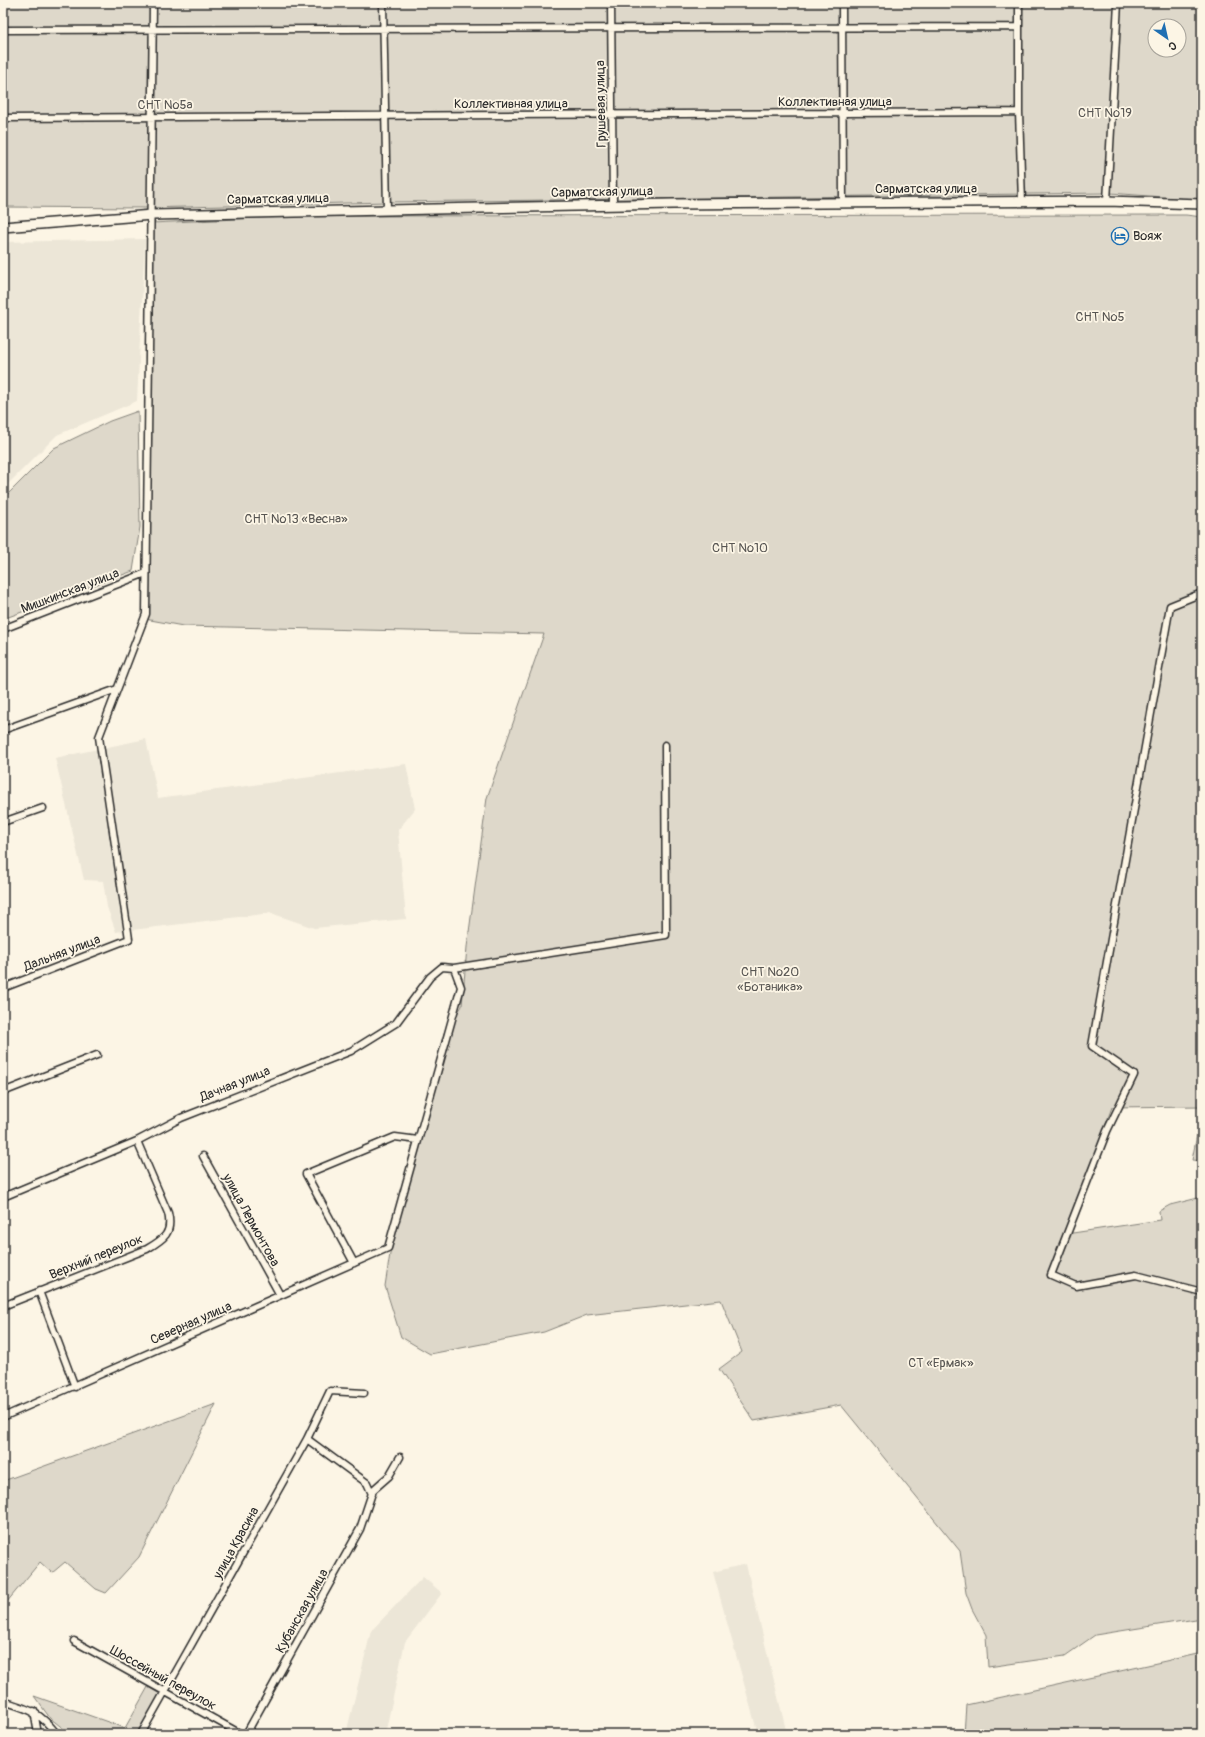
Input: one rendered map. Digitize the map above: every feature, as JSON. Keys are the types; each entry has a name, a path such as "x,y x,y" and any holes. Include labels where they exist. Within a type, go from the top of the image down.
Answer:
{"main road":[{"name":"Сарматская улица","path":"3,227 152,215 613,205 1107,201 1202,204"}],"street":[{"path":"3,730 117,689 146,614 152,215 153,3"},
{"path":"383,3 387,210"},
{"name":"Грушевая улица","path":"611,3 613,205"},
{"path":"842,3 843,203"},
{"path":"1019,3 1019,112 1022,202"},
{"path":"1107,201 1118,3"},
{"path":"3,30 1019,27"},
{"name":"Коллективная улица","path":"3,118 1019,112"},
{"name":"Мишкинская улица","path":"3,629 146,574"},
{"path":"1202,593 1170,606 1092,1046 1134,1075 1107,1131 1051,1275 1076,1286 1136,1275 1202,1292"},
{"name":"Дальняя улица","path":"3,988 129,939 99,737 117,689"},
{"path":"354,1263 306,1174 395,1137 418,1140 461,987 454,968 666,935 664,745"},
{"path":"3,822 43,808"},
{"name":"Дачная улица","path":"3,1197 137,1141 181,1118 351,1051 396,1023 430,977 442,967 454,968"},
{"path":"3,1092 97,1055"},
{"name":"Северная улица","path":"3,1417 388,1248 418,1140"},
{"name":"Верхний переулок","path":"3,1306 147,1249 160,1242 168,1232 170,1223 168,1213 137,1141"},
{"name":"улица Лермонтова","path":"203,1156 280,1295"},
{"path":"40,1291 74,1387"},
{"name":"улица Красина","path":"141,1734 307,1439 330,1391 364,1392"},
{"path":"307,1439 367,1483 373,1496"},
{"name":"Кубанская улица","path":"246,1734 360,1529 373,1496 373,1490 389,1476 400,1457"},
{"name":"Шоссейный переулок","path":"74,1641 241,1734"},
{"path":"3,1701 34,1711 46,1721 57,1734"},
{"path":"34,1711 38,1734"}],"shaded area":[{"path":"145,239 137,401 57,435 3,489 3,242"},
{"path":"146,739 158,798 406,764 415,809 398,830 406,919 314,928 271,913 116,932 107,907 103,881 84,880 55,758"},
{"path":"746,1564 787,1734 758,1734 713,1572"},
{"path":"423,1577 442,1593 405,1642 385,1734 346,1734 371,1631"}],"green space":[{"name":"СНТ №5а","path":"3,3 1202,3 1202,200 1110,193 389,202 144,208 3,207"},
{"path":"1186,215 1202,217 1202,1106 1112,1107 1066,1234 1160,1220 1159,1211 1170,1205 1202,1197 1202,1618 1095,1635 1065,1656 988,1667 986,1635 972,1609 966,1593 960,1551 841,1405 754,1421 719,1369 742,1352 721,1300 587,1315 544,1332 430,1354 401,1337 385,1286 392,1241 444,1033 462,1006 467,947 487,798 544,634 183,626 145,619 151,406 151,223 303,216"},
{"path":"138,411 140,527 133,571 3,619 3,499 54,448 110,421"},
{"path":"1202,1110 1202,1161 1192,1160"},
{"path":"216,1404 139,1557 106,1593 96,1589 65,1562 52,1573 40,1562 6,1603 3,1601 3,1481"},
{"path":"1202,1653 1202,1734 964,1734 966,1705"},
{"path":"148,1687 160,1694 137,1734 70,1734 50,1718 34,1696 125,1728"}],"place":[{"name":"Вояж","path":"1120,236"}],"park label":[{"name":"СНТ №19","path":"1105,113"},
{"name":"СНТ №5","path":"1100,317"},
{"name":"СНТ №13 «Весна»","path":"296,519"},
{"name":"СНТ №10","path":"740,548"},
{"name":"СНТ №20 «Ботаника»","path":"770,980"},
{"name":"СТ «Ермак»","path":"941,1363"}]}
